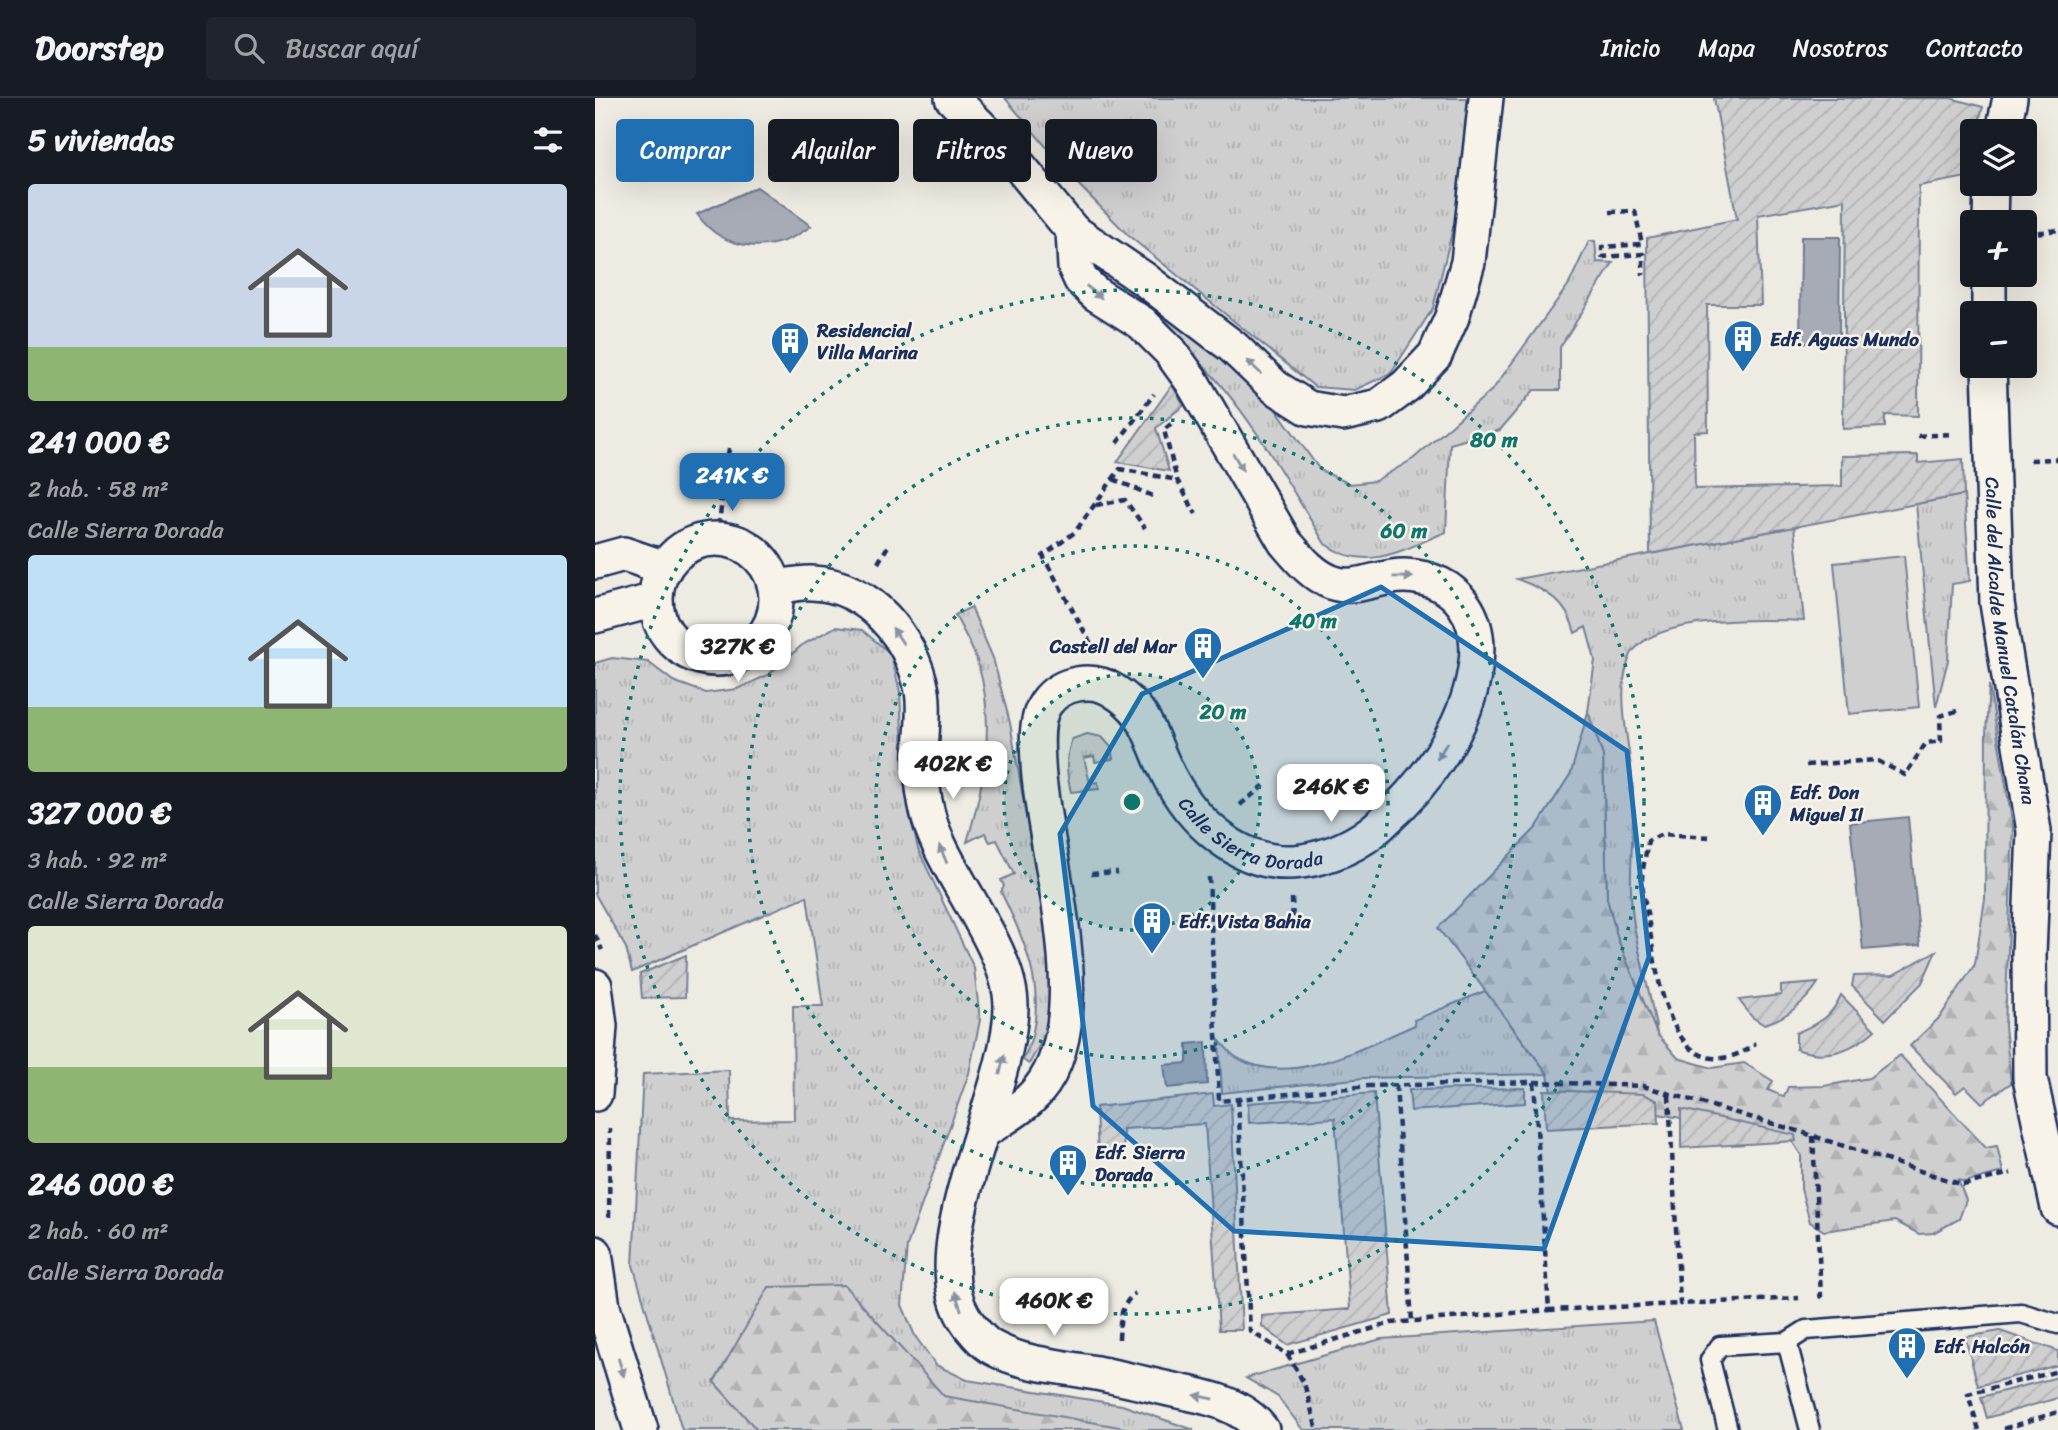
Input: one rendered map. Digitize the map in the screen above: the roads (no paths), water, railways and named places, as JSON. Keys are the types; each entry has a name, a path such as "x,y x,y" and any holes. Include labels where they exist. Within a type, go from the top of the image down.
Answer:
{"street":[{"path":"952,98 1016,162 1073,231 1233,347 1275,387 1308,408 1343,414 1379,406 1406,386 1435,355 1452,317 1468,262 1486,98"},
{"path":"2006,119 2010,98"},
{"name":"Calle Sierra Dorada","path":"984,1131 1031,1099 1047,1077 1059,1050 1067,976 1052,853 1039,794 1037,734 1045,704 1063,689 1084,682 1111,688 1135,707 1150,728 1165,769 1187,805 1209,830 1235,848 1279,864 1318,859 1350,846 1378,828 1409,798 1443,751 1466,705 1476,669 1477,635 1469,610 1454,593 1435,582 1405,576 1351,586 1331,583 1305,565 1285,542 1179,364 1142,324 1081,281 1075,267 1073,231"},
{"name":"Calle del Alcalde Manuel Catalán Chana","path":"1989,378 1997,603 2034,831 2029,954 2030,1078 2058,1208"},
{"path":"717,538 737,542 756,552 769,568 776,587 776,611 767,632 751,648 731,658 708,659 687,652 669,637 659,617 655,600 665,568 678,552 696,541 717,538"},
{"path":"595,562 624,554 665,568"},
{"path":"776,587 811,583 835,587 861,599 882,614 899,635 914,662 922,693 921,762 933,830 947,864 974,910 1003,971 1011,1004 1004,1059 984,1131 957,1210 953,1285 964,1317 990,1347 1029,1362 1217,1399 1255,1420 1262,1430"},
{"path":"595,616 655,600"},
{"path":"600,971 603,1106"},
{"path":"602,1242 603,1307 641,1430"}],"lane":[{"path":"1728,1430 1710,1360 1720,1346 1787,1342 1806,1329 2021,1313 2058,1324"},
{"path":"1787,1342 1810,1430"}],"place":[{"name":"Edf. Aguas Mundo","path":"1743,373"},
{"name":"Residencial Villa Marina","path":"790,375"},
{"name":"Castell del Mar","path":"1203,680"},
{"name":"Edf. Don Miguel II","path":"1763,837"},
{"name":"Edf. Vista Bahia","path":"1152,955"},
{"name":"Edf. Sierra Dorada","path":"1068,1197"},
{"name":"Edf. Halcón","path":"1907,1380"}]}
